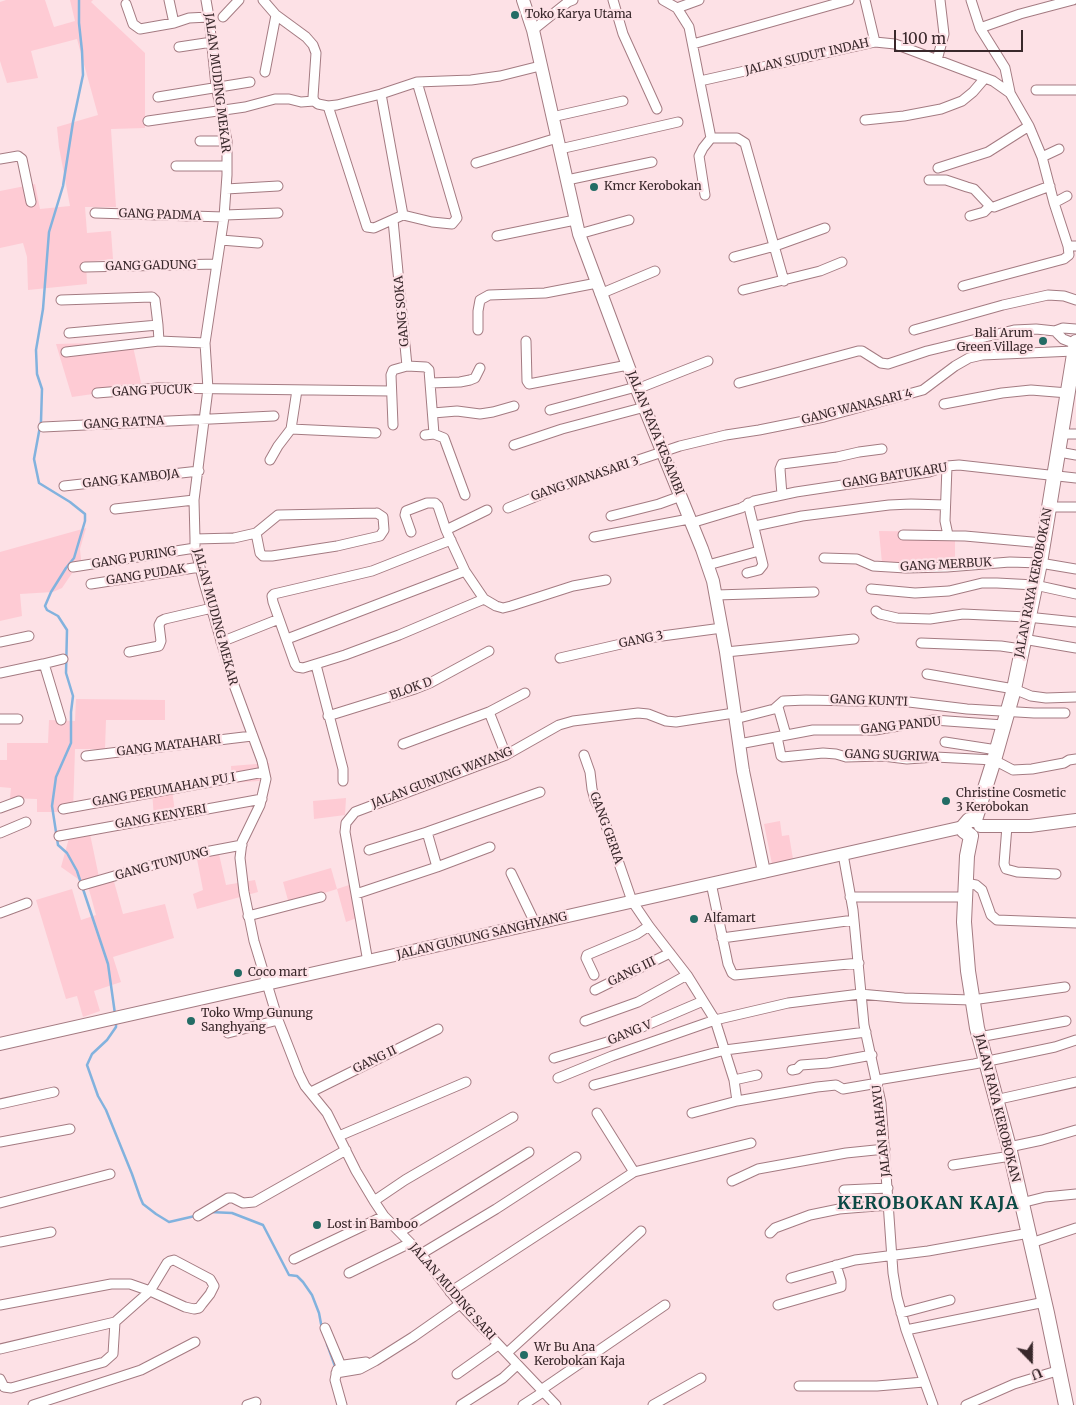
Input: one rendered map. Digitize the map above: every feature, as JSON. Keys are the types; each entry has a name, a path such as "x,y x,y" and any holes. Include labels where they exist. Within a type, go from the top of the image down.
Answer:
{"main road":[{"name":"JALAN RAYA KESAMBI","path":"523,0 533,30 579,234 636,388 708,565 716,595 748,794 764,872"},
{"name":"JALAN RAYA KEROBOKAN","path":"1066,1405 1060,1370 1010,1151 979,1037 972,1000 964,922 967,856 972,827 1014,689 1027,617 1040,563 1049,507 1059,477 1059,452 1071,434 1071,391 1075,346"},
{"name":"JALAN GUNUNG SANGHYANG","path":"0,1044 632,901 972,827 1049,825 1076,820"}],"street":[{"path":"169,0 174,23"},
{"name":"JALAN MUDING MEKAR","path":"206,0 216,86 227,141 227,166 224,216 205,343 208,389 194,500 195,538 200,567 234,685 262,761 264,772 265,786 262,799 242,846 240,858 248,916 267,985"},
{"path":"223,17 239,0"},
{"path":"263,0 276,14 306,37 313,45 316,53 314,102"},
{"path":"613,0 623,34 657,109"},
{"path":"663,0 677,8 689,27 693,44 711,138 699,156 705,195"},
{"path":"677,8 699,0"},
{"path":"693,44 849,0"},
{"path":"865,0 874,42"},
{"path":"937,60 944,34 940,0"},
{"path":"971,0 980,28 1005,68 1010,90"},
{"path":"980,28 1020,14 1073,0"},
{"path":"533,30 569,1"},
{"path":"126,4 133,24 140,29 174,23 189,18 209,17"},
{"path":"265,72 276,14"},
{"path":"179,46 212,42"},
{"name":"JALAN SUDUT INDAH","path":"700,81 874,42 895,44 986,78 1010,90 1029,126 1049,153 1050,186 1060,200 1072,246 1069,255 1064,259 963,286"},
{"path":"148,121 222,111 275,99 314,102 328,106 381,94 417,82 471,80 500,76 540,66"},
{"path":"865,120 904,116 941,109 962,101 986,78"},
{"path":"158,97 216,86 250,82"},
{"path":"328,106 367,227 374,228 404,215 452,224 457,218 417,82"},
{"path":"1036,90 1076,90"},
{"path":"381,94 404,215"},
{"path":"552,117 623,101"},
{"path":"476,163 559,144 678,122"},
{"path":"938,168 988,152 1029,126"},
{"path":"711,138 737,138 745,142 784,281"},
{"path":"200,141 227,141"},
{"path":"0,160 18,156 22,158 31,202"},
{"path":"567,180 652,162"},
{"path":"176,166 227,166"},
{"path":"929,180 946,180 967,186 974,189 990,206"},
{"path":"226,188 278,186"},
{"path":"970,216 984,212 990,206 999,205 1050,186"},
{"name":"GANG PADMA","path":"96,213 224,216 278,213"},
{"name":"GANG SOKA","path":"393,220 407,366"},
{"path":"497,236 575,220"},
{"path":"579,234 629,220"},
{"path":"734,257 775,246 825,228"},
{"path":"221,240 258,243"},
{"path":"743,290 820,271 842,262"},
{"name":"GANG GADUNG","path":"85,267 217,264"},
{"path":"478,330 480,300 484,297 599,288 655,271"},
{"path":"914,330 1048,295 1064,296 1076,300"},
{"path":"61,300 152,298 155,300 159,341"},
{"path":"69,332 158,324"},
{"path":"740,383 858,351 862,351 881,363 888,364 927,351 1014,330 1036,329 1055,331 1063,328 1076,329"},
{"path":"1055,331 1068,343 1075,346"},
{"path":"526,340 527,381 529,384 628,365"},
{"path":"66,352 159,341 205,343"},
{"name":"GANG WANASARI 4","path":"663,452 726,435 824,417 910,394 923,390 955,366 975,356 1075,346"},
{"path":"550,410 636,388 708,361"},
{"path":"393,425 391,391 391,375 393,370 407,366 426,367 429,370 433,412 429,435 441,436 445,440 465,495"},
{"path":"430,383 470,380 475,378 480,368"},
{"name":"GANG PUCUK","path":"97,393 158,388 208,389"},
{"path":"208,389 391,391"},
{"path":"270,460 291,429 297,390"},
{"path":"944,404 1002,393 1031,390 1071,391"},
{"path":"433,412 458,411 480,414 514,406"},
{"path":"514,445 562,429 644,407"},
{"name":"GANG RATNA","path":"43,427 274,416"},
{"path":"291,429 376,433"},
{"path":"782,495 780,468 782,464 882,449"},
{"name":"GANG WANASARI 3","path":"508,508 564,485 663,452"},
{"path":"1059,452 1075,454"},
{"name":"GANG BATUKARU","path":"594,537 690,521 741,508 748,503 796,492 930,472 947,466 960,465 1075,478"},
{"path":"947,466 945,521 948,535"},
{"name":"GANG KAMBOJA","path":"64,486 199,471"},
{"path":"611,516 660,504 681,496"},
{"path":"115,509 194,500"},
{"path":"411,532 405,515 406,511 432,503 438,506 446,530 465,571 484,599 503,608 574,586 606,580"},
{"path":"747,573 763,566 748,503"},
{"path":"755,526 802,516 889,505 945,505"},
{"path":"1049,507 1075,507"},
{"path":"446,530 487,510"},
{"path":"195,538 234,538 256,533 275,516 282,514 377,513 382,517 384,530 380,536 358,541 266,556 260,553 256,533"},
{"path":"903,535 1003,538 1043,543"},
{"path":"451,540 372,571 276,592 272,597 278,619 297,666 303,668 316,665 400,634 484,599"},
{"name":"GANG PURING","path":"73,567 196,548"},
{"path":"708,565 759,551"},
{"name":"GANG MERBUK","path":"824,558 857,559 873,566 906,568 947,567 996,562 1040,563 1076,569"},
{"name":"GANG PUDAK","path":"91,584 200,567"},
{"path":"287,639 465,571"},
{"path":"871,588 915,593 961,589 982,583 1035,585 1076,594"},
{"path":"716,595 814,592"},
{"path":"129,652 160,646 161,621 212,608"},
{"path":"876,611 884,615 914,618 938,618 963,614 1027,617 1076,622"},
{"path":"222,642 278,619"},
{"name":"GANG 3","path":"560,658 647,638 722,628"},
{"path":"0,642 29,636"},
{"path":"726,652 854,639"},
{"path":"921,643 1001,646 1022,644 1076,648"},
{"name":"BLOK D","path":"328,716 430,683 490,651"},
{"path":"0,674 63,659"},
{"path":"43,664 61,720"},
{"path":"316,665 343,770 343,781"},
{"path":"927,674 1014,689 1031,696 1076,697"},
{"path":"403,744 489,712 525,693"},
{"name":"GANG KUNTI","path":"735,716 778,707 781,703 788,701 838,700 909,702 946,707 1065,713"},
{"path":"778,707 782,736"},
{"path":"489,712 506,755"},
{"name":"JALAN GUNUNG WAYANG","path":"368,962 345,832 346,822 355,812 506,755 559,724 638,713 676,722 735,716"},
{"path":"0,719 18,719"},
{"name":"GANG PANDU","path":"740,744 813,730 875,730 934,720 1004,725"},
{"name":"GANG MATAHARI","path":"86,756 252,736"},
{"name":"GANG SUGRIWA","path":"782,736 781,756 783,757 823,753 846,757 883,756 907,759 995,755"},
{"path":"945,742 995,755 1013,770 1032,769 1076,759"},
{"name":"GANG GERIA","path":"584,755 590,772 595,800 607,827 632,901 687,975 714,1020 734,1080 737,1101"},
{"name":"GANG PERUMAHAN PU I","path":"63,809 264,772"},
{"path":"369,850 427,832 540,792"},
{"name":"GANG KENYERI","path":"59,836 262,799"},
{"path":"0,808 19,801"},
{"path":"0,833 26,822"},
{"path":"1007,826 1004,864 1006,869 1017,872 1056,874"},
{"path":"427,832 437,867"},
{"name":"GANG TUNJUNG","path":"83,885 184,856 242,846"},
{"path":"356,894 490,847"},
{"name":"JALAN RAHAYU","path":"843,854 854,920 860,994 877,1081 885,1149 892,1256 897,1297 906,1330 933,1405"},
{"path":"511,873 535,923"},
{"path":"711,884 728,964 735,975 858,964"},
{"path":"850,898 965,890 976,885 982,890 991,915 997,920 1076,923"},
{"path":"248,916 321,897"},
{"path":"0,913 27,903"},
{"path":"722,938 854,920"},
{"path":"594,975 586,958 587,955 637,934 649,926"},
{"name":"GANG III","path":"594,990 670,953"},
{"path":"585,1022 638,1002 687,975"},
{"name":"JALAN MUDING SARI","path":"267,985 278,1020 305,1086 327,1113 356,1171 384,1216 421,1254 460,1304 556,1405"},
{"path":"558,1078 612,1056 714,1020 788,1003 860,994 904,998 972,1000 1065,987"},
{"name":"GANG V","path":"554,1058 607,1042 703,1001"},
{"path":"228,1033 278,1020"},
{"path":"979,1037 1066,1021"},
{"name":"GANG II","path":"311,1092 438,1029"},
{"path":"594,1085 725,1050 866,1032"},
{"path":"692,1113 737,1101 836,1084 843,1089 1055,1047 1076,1040"},
{"path":"792,1070 797,1069 801,1065 828,1063 872,1054"},
{"path":"734,1080 757,1075"},
{"path":"339,1136 466,1082"},
{"path":"995,1100 1076,1082"},
{"path":"0,1104 54,1092"},
{"path":"597,1113 634,1172"},
{"path":"374,1201 405,1180 513,1117"},
{"path":"0,1142 70,1128"},
{"path":"953,1164 1010,1151 1076,1130"},
{"path":"450,1292 634,1172 751,1143"},
{"path":"732,1181 758,1169 846,1153 885,1149"},
{"path":"198,1216 228,1198 233,1198 243,1203 254,1202 346,1150"},
{"path":"400,1232 529,1152"},
{"path":"421,1254 496,1209 576,1157"},
{"path":"0,1203 110,1174"},
{"path":"844,1190 888,1188"},
{"path":"1021,1203 1045,1197 1076,1194"},
{"path":"770,1233 775,1228 810,1215 839,1209 889,1204"},
{"path":"294,1259 384,1216"},
{"path":"791,1278 855,1260 950,1248 977,1241 1030,1238 1076,1228"},
{"path":"507,1354 641,1231"},
{"path":"0,1242 51,1232"},
{"path":"349,1273 410,1243"},
{"path":"0,1305 111,1284 130,1284 150,1291 186,1307 194,1309 199,1308 214,1286 210,1279 174,1260 166,1263 150,1291 115,1322 0,1348"},
{"path":"778,1304 840,1287 841,1281 836,1265"},
{"path":"901,1313 950,1300"},
{"path":"906,1330 1045,1302"},
{"path":"338,1370 360,1369 368,1365 460,1304"},
{"path":"523,1405 665,1305"},
{"path":"0,1379 4,1387 11,1388 104,1362 113,1354 115,1322"},
{"path":"325,1328 338,1370 335,1380 342,1405"},
{"path":"33,1405 141,1370 195,1342"},
{"path":"457,1374 498,1344"},
{"path":"461,1405 503,1378 517,1365"},
{"path":"966,1405 1014,1384 1060,1370"},
{"path":"653,1405 701,1378"},
{"path":"799,1386 877,1386 924,1382"},
{"path":"247,1405 256,1402"}],"shaded area":[{"path":"6,0 45,0 54,27 75,21 70,0 93,0 91,2 145,53 145,128 111,129 116,207 85,207 87,233 111,231 113,259 86,262 87,284 28,290 27,257 23,243 0,248 0,191 35,184 40,209 70,206 57,127 98,115 77,39 31,51 38,78 7,83 0,61 0,2"},
{"path":"132,342 142,387 72,397 56,344"},
{"path":"86,528 80,549 81,560 62,588 53,592 20,594 22,616 0,621 0,552"},
{"path":"879,531 955,532 955,563 882,563"},
{"path":"76,699 165,700 165,720 106,720 105,749 75,749 73,812 37,812 37,799 10,798 11,788 0,787 0,760 7,760 7,743 48,743 49,720 75,721"},
{"path":"269,763 271,780 232,783 231,766"},
{"path":"152,790 172,790 175,812 154,819"},
{"path":"346,798 345,815 314,819 313,801"},
{"path":"780,821 782,836 789,835 794,865 773,869 764,824"},
{"path":"90,834 100,882 113,878 123,914 165,904 174,938 113,957 121,982 94,991 100,1011 83,1017 77,996 66,999 36,900 72,889 81,920 96,915 88,886 61,867 69,838"},
{"path":"219,854 226,885 255,880 258,892 197,909 193,894 203,890 197,859"},
{"path":"331,868 337,889 289,904 283,882"},
{"path":"358,882 365,915 346,922 337,889"}],"waterway":[{"path":"79,0 83,75 73,122 63,186 49,232 43,309 36,350 37,374 42,389 41,421 34,459 39,483 70,502 85,514 85,521 74,558 51,592 45,606 47,610 58,616 67,630 66,673 73,696 71,743 56,777 52,806 58,845 67,853 77,871 108,964 115,1014"},
{"path":"116,1022 116,1027 107,1040 92,1054 87,1065 98,1096 106,1110 143,1204 169,1222 195,1216"},
{"path":"210,1212 232,1213 263,1225 289,1275 297,1276 312,1295 319,1313 322,1329"},
{"path":"327,1344 336,1369"}],"place":[{"name":"Toko Karya Utama","path":"515,15"},
{"name":"Kmcr Kerobokan","path":"594,187"},
{"name":"Bali Arum Green Village","path":"1043,341"},
{"name":"Christine Cosmetic 3 Kerobokan","path":"946,801"},
{"name":"Alfamart","path":"694,919"},
{"name":"Coco mart","path":"238,973"},
{"name":"Toko Wmp Gunung Sanghyang","path":"191,1021"},
{"name":"Lost in Bamboo","path":"317,1225"},
{"name":"Wr Bu Ana Kerobokan Kaja","path":"524,1355"}],"district":[{"name":"KEROBOKAN KAJA","path":"928,1204"}]}
